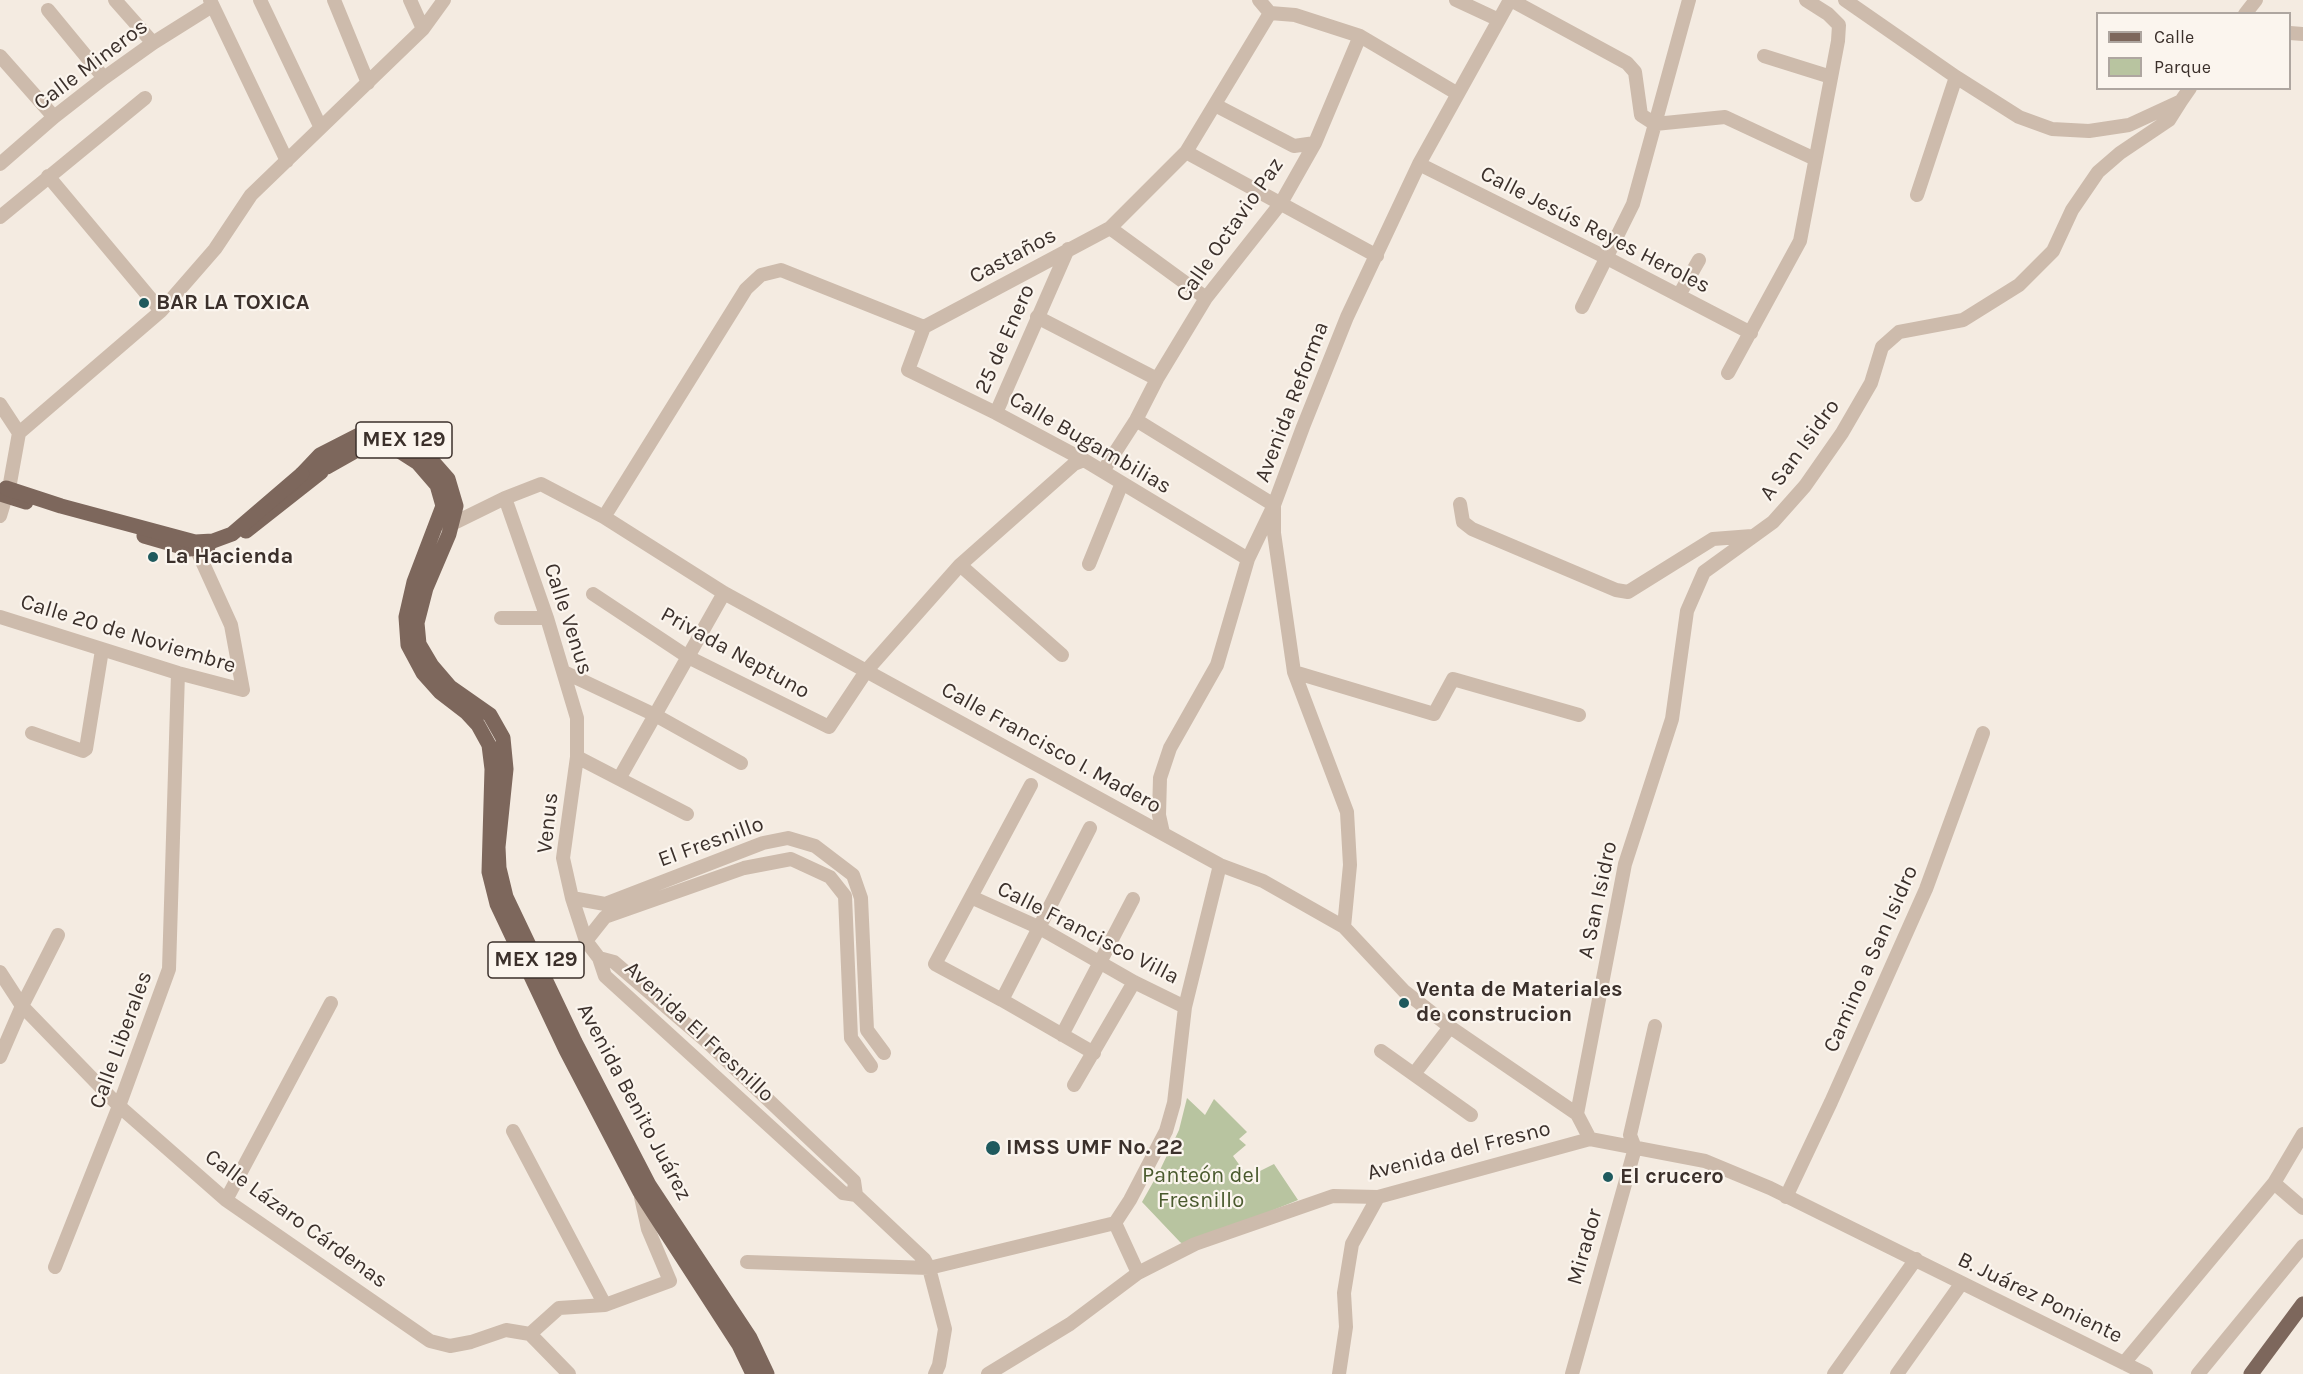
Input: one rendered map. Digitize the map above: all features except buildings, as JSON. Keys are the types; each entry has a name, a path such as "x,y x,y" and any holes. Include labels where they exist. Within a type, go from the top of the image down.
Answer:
{"main road":[{"name":"Avenida Benito Juárez","path":"3,488 195,542 213,541 232,534 302,474 323,461 366,445 393,447 418,463 437,485 445,524 417,622 419,644 432,666 450,687 490,715 503,738 506,769 498,847 499,868 506,897 575,1042 649,1185 750,1338 767,1374"},
{"name":"MEX 129","path":"3,488 195,537 209,537 225,531 290,475 323,461"},
{"name":"MEX 129","path":"3,488 189,549 231,542 323,461"},
{"name":"Avenida Benito Juárez","path":"445,524 414,582 406,617 408,645 423,673 440,692 466,712 478,725 489,745 492,769 489,872 497,903 566,1050 640,1192 740,1345 753,1374"},
{"path":"2251,1374 2303,1304"}],"street":[{"path":"115,0 153,43"},
{"path":"260,0 320,126"},
{"path":"334,0 368,83"},
{"path":"410,0 423,29"},
{"path":"0,516 3,488 19,433 161,311 215,249 251,195 423,29 444,0"},
{"path":"1258,0 1270,13 1295,15 1360,36 1458,94"},
{"path":"1456,0 1499,20"},
{"path":"1510,0 1627,63 1635,72 1641,115 1655,124 1725,117 1815,159"},
{"name":"Avenida Reforma","path":"1163,833 1159,815 1160,778 1170,748 1217,665 1248,559 1274,505 1347,317 1419,164 1510,0"},
{"path":"1582,307 1633,204 1689,0"},
{"path":"1728,373 1800,241 1838,41 1839,25 1828,14 1806,0"},
{"path":"2247,12 2256,0"},
{"path":"1847,1 1956,77 2019,117 2052,129 2089,131 2129,125 2181,100"},
{"path":"211,3 287,161"},
{"name":"Calle Mineros","path":"2,159 104,78 211,3"},
{"path":"48,10 104,78"},
{"name":"Castaños","path":"924,327 1110,228 1186,152 1270,13"},
{"name":"Calle Octavio Paz","path":"1103,471 1136,420 1157,379 1206,298 1281,203 1315,143 1360,36"},
{"path":"0,56 54,117"},
{"path":"1764,56 1831,77"},
{"path":"1917,195 1956,77"},
{"name":"A San Isidro","path":"1577,1114 1625,864 1672,719 1687,611 1704,572 1773,522 1805,486 1842,433 1871,384 1882,347 1899,332 1963,321 2019,285 2053,251 2072,210 2098,172 2120,153 2169,120 2188,90"},
{"path":"0,217 145,98"},
{"path":"1215,105 1294,146 1315,143"},
{"path":"1186,152 1377,256"},
{"name":"Calle Jesús Reyes Heroles","path":"1419,164 1751,333"},
{"path":"48,176 161,311"},
{"path":"1110,228 1206,298"},
{"name":"25 de Enero","path":"996,413 1068,249"},
{"path":"1679,295 1699,260"},
{"path":"604,517 746,289 761,275 781,270 924,327"},
{"path":"1037,318 1157,379"},
{"name":"Calle Bugambilias","path":"924,327 908,369 1084,460 1248,559"},
{"path":"0,404 19,433"},
{"path":"1136,420 1274,505 1274,533 1294,672 1347,812 1350,866 1344,927"},
{"path":"867,670 960,565 1074,464 1084,460"},
{"path":"1089,564 1122,483"},
{"name":"Calle Francisco I. Madero","path":"445,524 540,484 604,517 724,593 1220,865 1263,881 1344,927 1404,992 1450,1027 1577,1114 1590,1139"},
{"name":"Calle Venus","path":"505,498 547,618 577,718 577,757"},
{"path":"1460,504 1462,522 1472,529 1616,590 1628,592 1713,539 1754,536"},
{"name":"Calle 20 de Noviembre","path":"0,617 178,673 243,690 231,625 196,548"},
{"path":"960,565 1062,654"},
{"path":"620,777 724,593"},
{"name":"Privada Neptuno","path":"593,594 688,657 829,727 867,670"},
{"path":"501,618 547,618"},
{"path":"32,733 83,751 86,749 102,650"},
{"path":"564,672 655,716 741,763"},
{"path":"1294,672 1434,714 1453,679 1579,715"},
{"name":"Calle Liberales","path":"55,1267 119,1106 169,969 178,673"},
{"name":"Camino a San Isidro","path":"1786,1197 1926,889 1983,733"},
{"path":"577,757 620,777 687,814"},
{"name":"Venus","path":"577,757 564,858 572,898 586,941 599,958"},
{"path":"1031,785 935,964 1094,1053"},
{"path":"1002,1000 1090,828"},
{"name":"El Fresnillo","path":"604,910 763,843 788,838 815,846 853,875"},
{"name":"El Fresnillo","path":"572,898 604,910 744,868 791,859 830,876 838,887"},
{"path":"747,1262 929,1268 1114,1223 1130,1200 1166,1131 1174,1103 1185,1006 1220,865"},
{"path":"871,1066 850,1038 845,896 838,887 853,875 861,898 867,1030 884,1053"},
{"name":"Calle Francisco Villa","path":"971,897 1038,927 1134,982 1185,1006"},
{"path":"1062,1035 1133,899"},
{"path":"586,941 604,910"},
{"path":"0,1057 22,1006 58,935"},
{"name":"Avenida El Fresnillo","path":"599,958 614,962 706,1041 854,1182 856,1195"},
{"name":"Avenida El Fresnillo","path":"599,958 605,976 843,1193 856,1195 924,1259 929,1268"},
{"name":"Calle Lázaro Cárdenas","path":"0,972 22,1006 119,1106 226,1200 430,1341 450,1346 471,1342 506,1330 530,1334"},
{"path":"1074,1085 1134,982"},
{"path":"226,1200 331,1003"},
{"name":"Mirador","path":"1572,1374 1635,1148 1630,1135 1655,1026"},
{"path":"1414,1074 1450,1027"},
{"path":"1381,1051 1471,1116"},
{"path":"513,1131 605,1305"},
{"path":"2124,1363 2274,1183 2303,1134"},
{"name":"B. Juárez Poniente","path":"1590,1139 1705,1161 1770,1188 2146,1374"},
{"name":"Avenida del Fresno","path":"988,1374 1070,1324 1138,1273 1195,1244 1333,1196 1378,1197 1590,1139"},
{"path":"2274,1183 2303,1208"},
{"path":"569,1374 530,1334 559,1308 605,1305 670,1281 648,1229 640,1192"},
{"path":"1339,1374 1346,1327 1344,1293 1352,1244 1378,1197"},
{"path":"1114,1223 1138,1273"},
{"path":"2198,1374 2303,1246"},
{"path":"1834,1374 1916,1259"},
{"path":"929,1268 945,1329 939,1365 935,1374"},
{"path":"1897,1374 1961,1284"}],"green space":[{"name":"Panteón del Fresnillo","path":"1187,1098 1205,1115 1214,1099 1247,1132 1239,1139 1246,1145 1233,1156 1248,1177 1274,1164 1298,1200 1183,1244 1180,1242 1142,1202 1179,1130"}],"place":[{"name":"BAR LA TOXICA","path":"144,303"},
{"name":"La Hacienda","path":"153,557"},
{"name":"Venta de Materiales de construcion","path":"1404,1003"},
{"name":"IMSS UMF No. 22","path":"993,1148"},
{"name":"El crucero","path":"1608,1177"}]}
